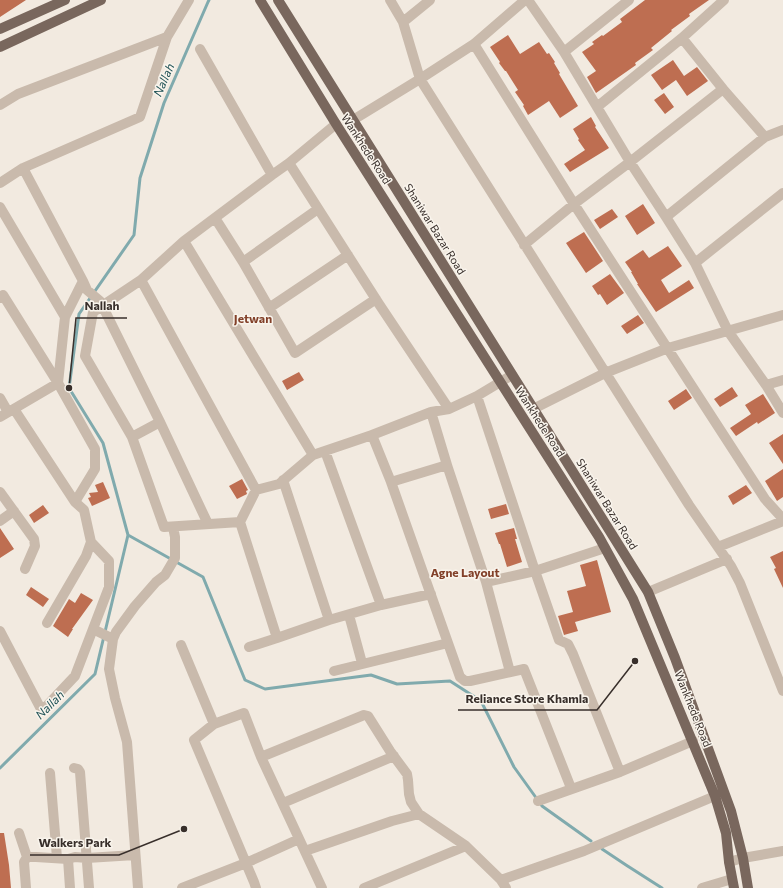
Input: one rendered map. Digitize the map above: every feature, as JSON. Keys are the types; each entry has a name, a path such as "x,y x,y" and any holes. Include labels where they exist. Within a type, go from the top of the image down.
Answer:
{"main road":[{"path":"0,30 65,0"},
{"path":"0,47 101,0"},
{"name":"Wankhede Road","path":"260,0 336,124 599,536 633,599 715,796 726,833 733,884"},
{"name":"Shaniwar Bazar Road","path":"278,0 648,592 675,658 731,811 743,858 748,888"}],"street":[{"path":"0,182 24,168 140,117 167,37 189,0"},
{"path":"390,0 403,22 420,79 689,505 731,566 740,583 783,691"},
{"path":"403,22 430,0"},
{"path":"353,120 474,44 527,0 564,52 630,162 666,216 694,263 728,331 766,385 783,413"},
{"path":"564,52 629,0"},
{"path":"597,107 682,38 724,0"},
{"path":"0,105 18,94 167,37"},
{"path":"682,38 765,137"},
{"path":"474,44 574,204 765,499 783,520 718,547"},
{"path":"200,49 272,175"},
{"path":"524,245 574,204 724,89"},
{"path":"240,522 164,527 132,437 85,356 93,312 101,303 141,280 184,241 289,163 336,124"},
{"path":"666,216 765,137 783,130"},
{"path":"289,163 376,299 449,409"},
{"path":"24,168 85,285 101,303 160,422 208,524"},
{"path":"694,263 783,193"},
{"path":"0,207 65,317"},
{"path":"243,262 318,209"},
{"path":"215,218 243,262 296,353 376,299"},
{"path":"184,241 313,454"},
{"path":"269,308 348,255"},
{"path":"141,280 256,490"},
{"path":"58,383 65,317 85,285"},
{"path":"0,298 4,295 58,383 95,449 95,469 74,502"},
{"path":"533,409 605,373 668,348 783,315"},
{"path":"277,638 240,522 256,490 279,484 313,454 372,435 431,412 449,409 477,396 512,375"},
{"path":"766,385 783,380"},
{"path":"7,413 58,383"},
{"path":"477,396 559,640 568,644 573,654 620,772"},
{"path":"0,398 7,413 74,502 84,510 92,542 108,561 109,580 109,586 75,676 42,711 0,631"},
{"path":"431,412 486,582 510,672"},
{"path":"132,437 160,422"},
{"path":"372,435 391,482 460,677 465,681 470,681 524,669 571,788"},
{"path":"325,451 381,605"},
{"path":"391,482 447,465"},
{"path":"283,480 329,620"},
{"path":"0,492 34,539 35,546 25,568"},
{"path":"0,521 14,511"},
{"path":"138,888 127,742 115,698 110,669 113,639 116,632 135,606 156,582 165,575 175,558 175,537 173,526"},
{"path":"47,622 86,556 92,542"},
{"path":"486,582 535,571 605,548"},
{"path":"648,592 727,559"},
{"path":"249,648 329,620 381,605 430,594"},
{"path":"348,615 362,663"},
{"path":"93,630 113,639"},
{"path":"334,671 448,643"},
{"path":"181,645 214,724"},
{"path":"256,888 194,740 214,724 244,713 261,756 322,888"},
{"path":"261,756 364,714 368,716 407,774 411,802 419,814 466,846 504,884 715,796"},
{"path":"538,800 620,772 693,741"},
{"path":"283,803 394,756"},
{"path":"74,768 78,769 80,772 89,888"},
{"path":"50,773 57,858"},
{"path":"305,851 419,814"},
{"path":"19,833 27,857 24,862 26,888"},
{"path":"182,888 246,863 299,839"},
{"path":"364,888 466,846"},
{"path":"729,862 783,851"},
{"path":"27,857 36,856 68,859 75,857 87,858 136,855"},
{"path":"68,859 70,888"},
{"path":"702,888 733,884"}],"building":[{"path":"0,0 26,0 0,17"},
{"path":"645,0 709,0 689,14 690,16 671,30 672,31 651,48 653,50 635,63 636,65 596,93 587,77 596,71 582,52 594,44 592,42 622,22 620,19"},
{"path":"508,35 520,54 539,42 547,54 549,53 555,62 554,63 560,73 559,74 578,106 560,118 549,101 528,115 523,106 524,105 515,92 518,90 490,47"},
{"path":"673,60 684,76 697,67 708,81 687,96 676,80 662,90 651,75"},
{"path":"664,93 674,107 665,114 654,100"},
{"path":"591,117 596,126 595,127 609,148 570,172 564,164 585,150 573,129"},
{"path":"643,204 655,223 637,235 625,216"},
{"path":"612,209 618,217 600,229 594,220"},
{"path":"584,232 603,261 586,273 566,243"},
{"path":"668,246 682,266 661,280 669,293 689,280 694,288 656,312 637,284 632,272 625,262 643,250 649,258"},
{"path":"610,274 624,293 607,305 600,294 598,295 592,286"},
{"path":"638,315 644,323 627,334 621,326"},
{"path":"299,372 304,380 287,390 282,381"},
{"path":"732,387 738,396 720,407 714,399"},
{"path":"686,389 692,398 674,410 668,401"},
{"path":"763,394 775,413 758,424 757,422 736,436 730,428 751,414 745,405"},
{"path":"783,434 783,464 769,443"},
{"path":"783,469 783,497 777,501 765,481"},
{"path":"242,479 248,490 246,491 247,494 237,499 229,486"},
{"path":"103,482 110,498 92,506 88,498 91,497 89,493 98,492 95,485"},
{"path":"746,485 752,493 733,505 728,496"},
{"path":"506,504 509,514 491,519 488,509"},
{"path":"43,505 49,513 34,523 29,515"},
{"path":"0,528 14,549 0,558"},
{"path":"514,528 517,539 515,539 522,562 507,567 495,533"},
{"path":"783,551 783,588 774,569 776,568 770,557"},
{"path":"597,560 611,612 575,622 578,631 564,635 558,616 573,612 567,591 586,586 580,565"},
{"path":"31,587 49,599 43,607 26,595"},
{"path":"81,593 93,600 68,637 53,626 69,599 75,603"},
{"path":"0,833 4,833 11,888 0,888"}],"waterway":[{"name":"Nallah","path":"0,768 95,674 128,535 103,443 69,388 79,314 134,235 140,178 164,103 209,0"},
{"path":"128,535 203,577 245,680 265,689 371,675 397,684 450,681 481,701 514,767 542,806 591,841"},
{"path":"602,849 662,888"}],"place":[{"name":"Nallah","path":"69,388"},
{"name":"Reliance Store Khamla","path":"635,661"},
{"name":"Walkers Park","path":"184,829"}],"district":[{"name":"Jetwan","path":"253,319"},
{"name":"Agne Layout","path":"465,573"}]}
